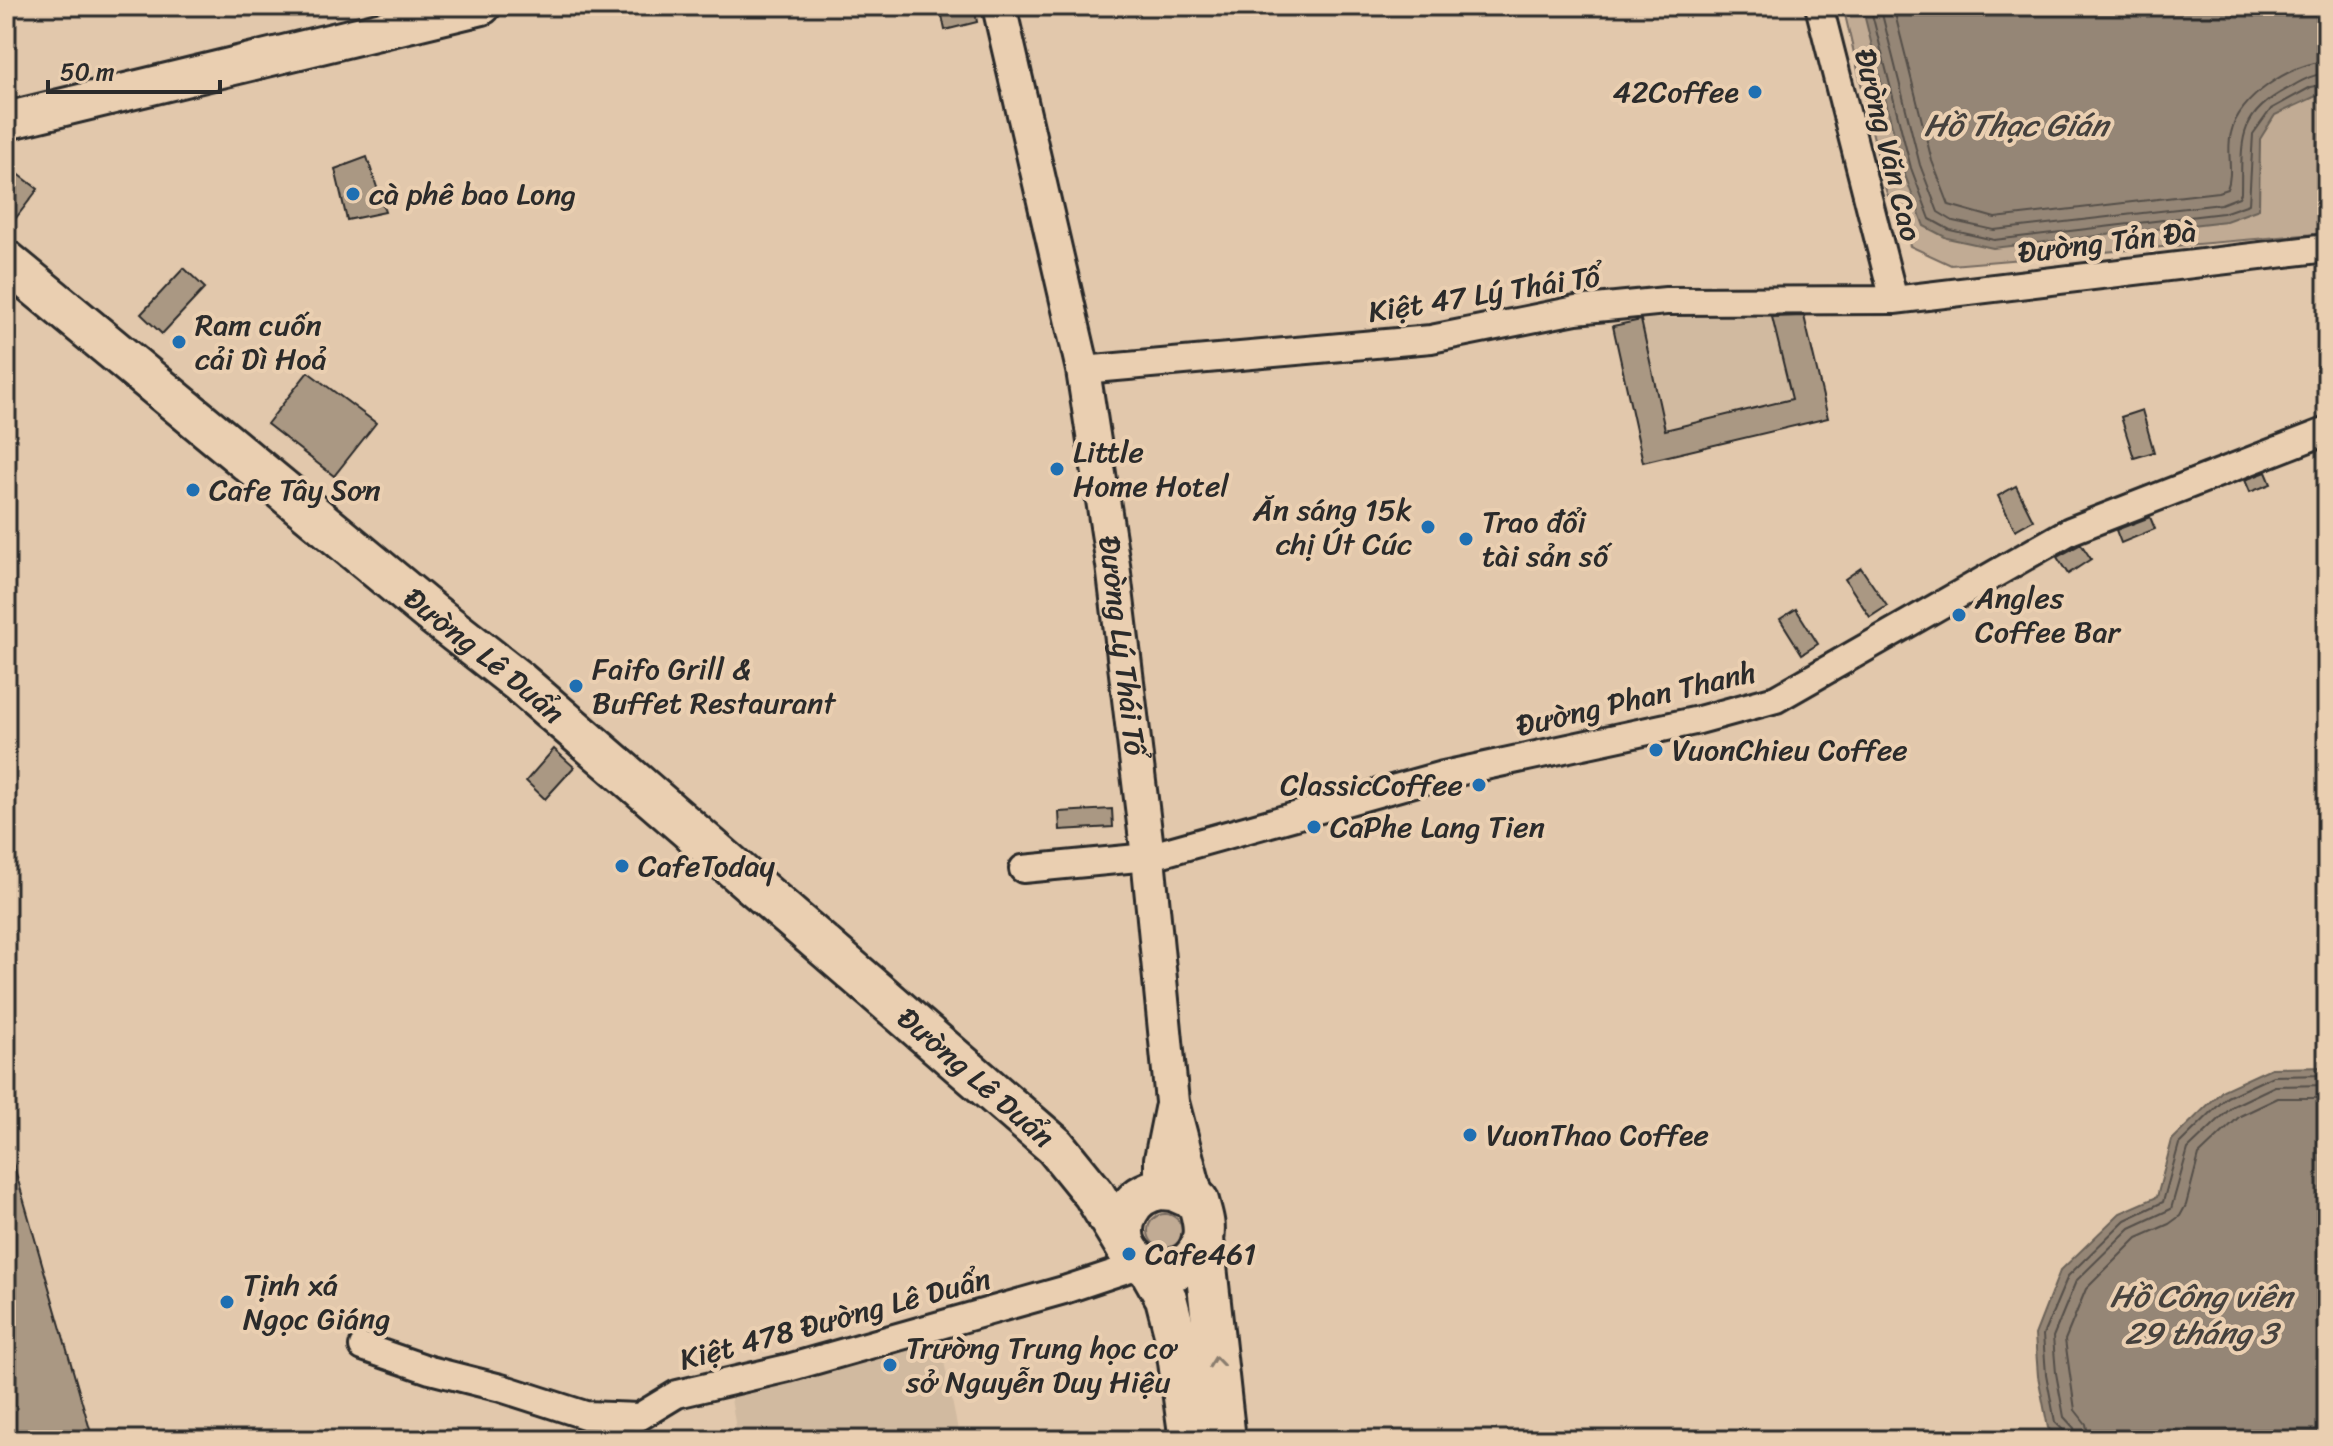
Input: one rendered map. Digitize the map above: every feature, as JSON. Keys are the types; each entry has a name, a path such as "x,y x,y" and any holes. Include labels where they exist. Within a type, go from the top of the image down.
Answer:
{"main road":[{"path":"6,121 482,6"},
{"name":"Đường Lê Duẩn","path":"6,261 430,612 518,681 1063,1153 1166,1298 1175,1333 1190,1440"},
{"name":"Đường Lê Duẩn","path":"1063,1153 1179,1205"},
{"path":"1133,1204 1179,1205 1198,1252 1189,1262 1176,1269 1163,1271 1140,1261 1123,1226 1126,1214 1133,1204"},
{"path":"1179,1205 1225,1440"}],"street":[{"name":"Đường Lý Thái Tổ","path":"999,6 1083,370 1113,565 1148,857 1179,1205"},
{"name":"Đường Văn Cao","path":"1819,6 1894,300"},
{"name":"Đường Tản Đà","path":"1894,300 2327,248"},
{"name":"Kiệt 47 Lý Thái Tổ","path":"1083,370 1431,339 1576,310 1666,301 1894,300"},
{"name":"Đường Phan Thanh","path":"1023,869 1148,857 1439,776 1699,720 1776,699 2070,531 2327,431"},
{"name":"Kiệt 478 Đường Lê Duẩn","path":"363,1347 585,1415 639,1417 677,1394 803,1364 1064,1290 1140,1261"}],"shaded area":[{"name":"Hồ Thạc Gián","path":"1843,6 2327,6 2327,233 1951,265 1910,246 1886,191"},
{"path":"1802,309 1828,418 1643,462 1613,326 1641,320"},
{"path":"1165,1214 1177,1219 1182,1231 1177,1243 1165,1248 1153,1243 1148,1231 1153,1219"},
{"name":"Trường Trung học cơ sở Nguyễn Duy Hiệu","path":"939,1337 960,1440 738,1440 730,1393"}],"water":[{"name":"Hồ Thạc Gián","path":"1862,6 2327,6 2327,91 2275,115 2260,139 2259,209 2226,221 1993,248 1947,238 1924,226 1903,170"},
{"name":"Hồ Công viên 29 tháng 3","path":"2327,1067 2327,1440 2063,1440 2048,1428 2038,1376 2035,1335 2060,1271 2120,1213 2157,1197 2172,1140 2223,1090 2271,1068"}],"building":[{"path":"940,6 974,6 977,22 945,30"},
{"path":"367,157 385,212 347,220 335,169"},
{"path":"13,170 38,189 6,231 6,180"},
{"path":"184,268 205,288 162,334 141,314"},
{"path":"1804,316 1828,418 1643,462 1613,326 1641,320 1665,430 1792,399 1772,317"},
{"path":"308,372 376,423 334,476 267,424"},
{"path":"2142,410 2154,452 2134,458 2121,417"},
{"path":"2266,472 2271,484 2250,492 2245,480"},
{"path":"2016,486 2033,520 2015,530 1998,496"},
{"path":"2150,517 2155,529 2121,543 2116,530"},
{"path":"2081,544 2091,559 2068,574 2057,557"},
{"path":"1861,568 1887,606 1870,617 1845,579"},
{"path":"1796,609 1818,644 1802,654 1780,619"},
{"path":"554,749 574,767 545,799 526,781"},
{"path":"1112,809 1113,827 1060,830 1059,812"},
{"path":"6,1156 11,1156 93,1440 6,1440"}],"place":[{"name":"42Coffee","path":"1755,92"},
{"name":"cà phê bao Long","path":"353,194"},
{"name":"Ram cuốn cải Dì Hoả","path":"179,342"},
{"name":"Little Home Hotel","path":"1057,469"},
{"name":"Cafe Tây Sơn","path":"193,490"},
{"name":"Ăn sáng 15k chị Út Cúc","path":"1428,527"},
{"name":"Trao đổi tài sản số","path":"1466,539"},
{"name":"Angles Coffee Bar","path":"1959,615"},
{"name":"Faifo Grill & Buffet Restaurant","path":"576,686"},
{"name":"VuonChieu Coffee","path":"1656,750"},
{"name":"ClassicCoffee","path":"1479,785"},
{"name":"CaPhe Lang Tien","path":"1314,827"},
{"name":"CafeToday","path":"622,866"},
{"name":"VuonThao Coffee","path":"1470,1135"},
{"name":"Cafe461","path":"1129,1254"},
{"name":"Tịnh xá Ngọc Giáng","path":"227,1302"},
{"name":"Trường Trung học cơ sở Nguyễn Duy Hiệu","path":"890,1365"}]}
